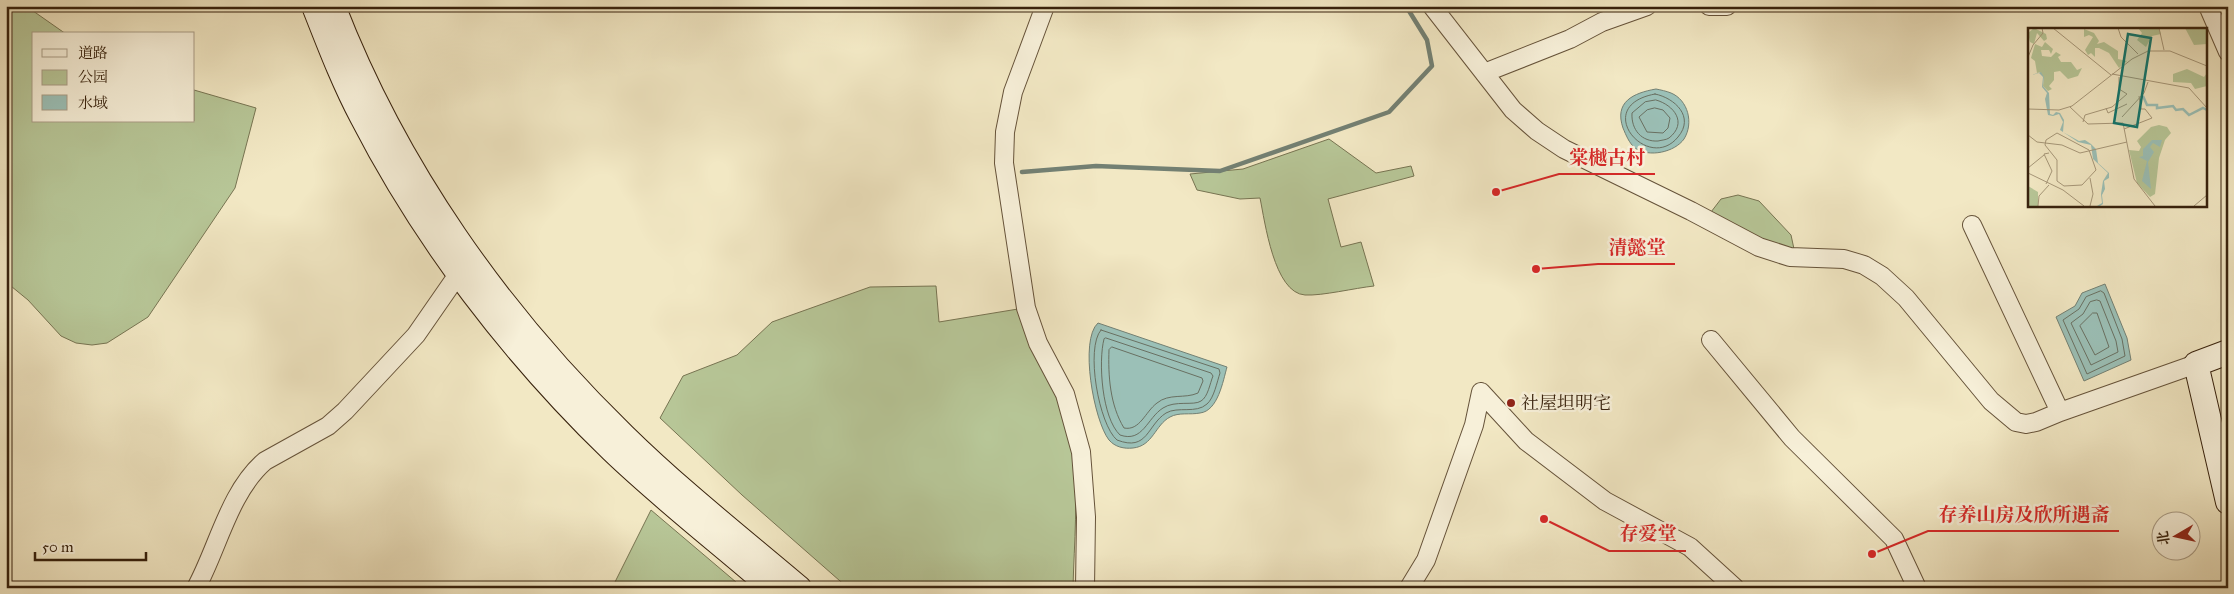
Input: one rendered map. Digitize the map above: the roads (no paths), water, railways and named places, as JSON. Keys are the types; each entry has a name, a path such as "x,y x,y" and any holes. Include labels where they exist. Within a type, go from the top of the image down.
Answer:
{"main road":[{"path":"314,6 343,76 380,151 422,220 459,273 504,331 579,417 649,483 772,588"},
{"path":"333,6 359,69 396,142 437,210 506,304 560,370 625,437 799,588"},
{"path":"2228,352 2196,364 2228,502"}],"street":[{"path":"1045,6 1013,92 1005,132 1004,163 1026,308 1038,343 1064,394 1081,452 1087,525 1085,588"},
{"path":"1432,6 1521,117 1564,149 1691,211 1759,247 1790,257 1844,258 1864,265 1882,276 1906,298 1991,401 2016,422 2026,424 2036,422 2196,364"},
{"path":"1484,73 1570,39 1602,22 1647,6"},
{"path":"1709,6 1728,6"},
{"path":"2208,6 2228,52"},
{"path":"1972,225 2060,412"},
{"path":"196,588 227,518 254,472 265,461 328,426 345,411 416,335 459,273"},
{"path":"1712,340 1792,438 1894,539 1917,588"},
{"path":"1409,588 1426,560 1474,425 1482,392 1526,441 1605,501 1690,547 1735,588"}],"water":[{"path":"1656,89 1671,93 1682,101 1688,113 1689,126 1680,144 1661,152 1647,153 1635,148 1629,141 1623,128 1621,112 1623,105 1633,96"},
{"path":"2105,284 2127,338 2131,360 2084,381 2056,317 2075,306 2082,293"},
{"path":"1098,323 1227,367 1219,394 1211,407 1206,411 1196,414 1170,417 1150,439 1140,446 1126,448 1114,444 1103,430 1098,416 1091,381 1090,346 1092,332"}],"waterway":[{"path":"1022,172 1096,166 1220,171 1389,112 1432,66 1427,40 1406,6"}],"place":[{"name":"棠樾古村","path":"1496,192"},
{"name":"清懿堂","path":"1536,269"},
{"name":"社屋坦明宅","path":"1511,403"},
{"name":"存爱堂","path":"1544,519"},
{"name":"存养山房及欣所遇斋","path":"1872,554"}]}
